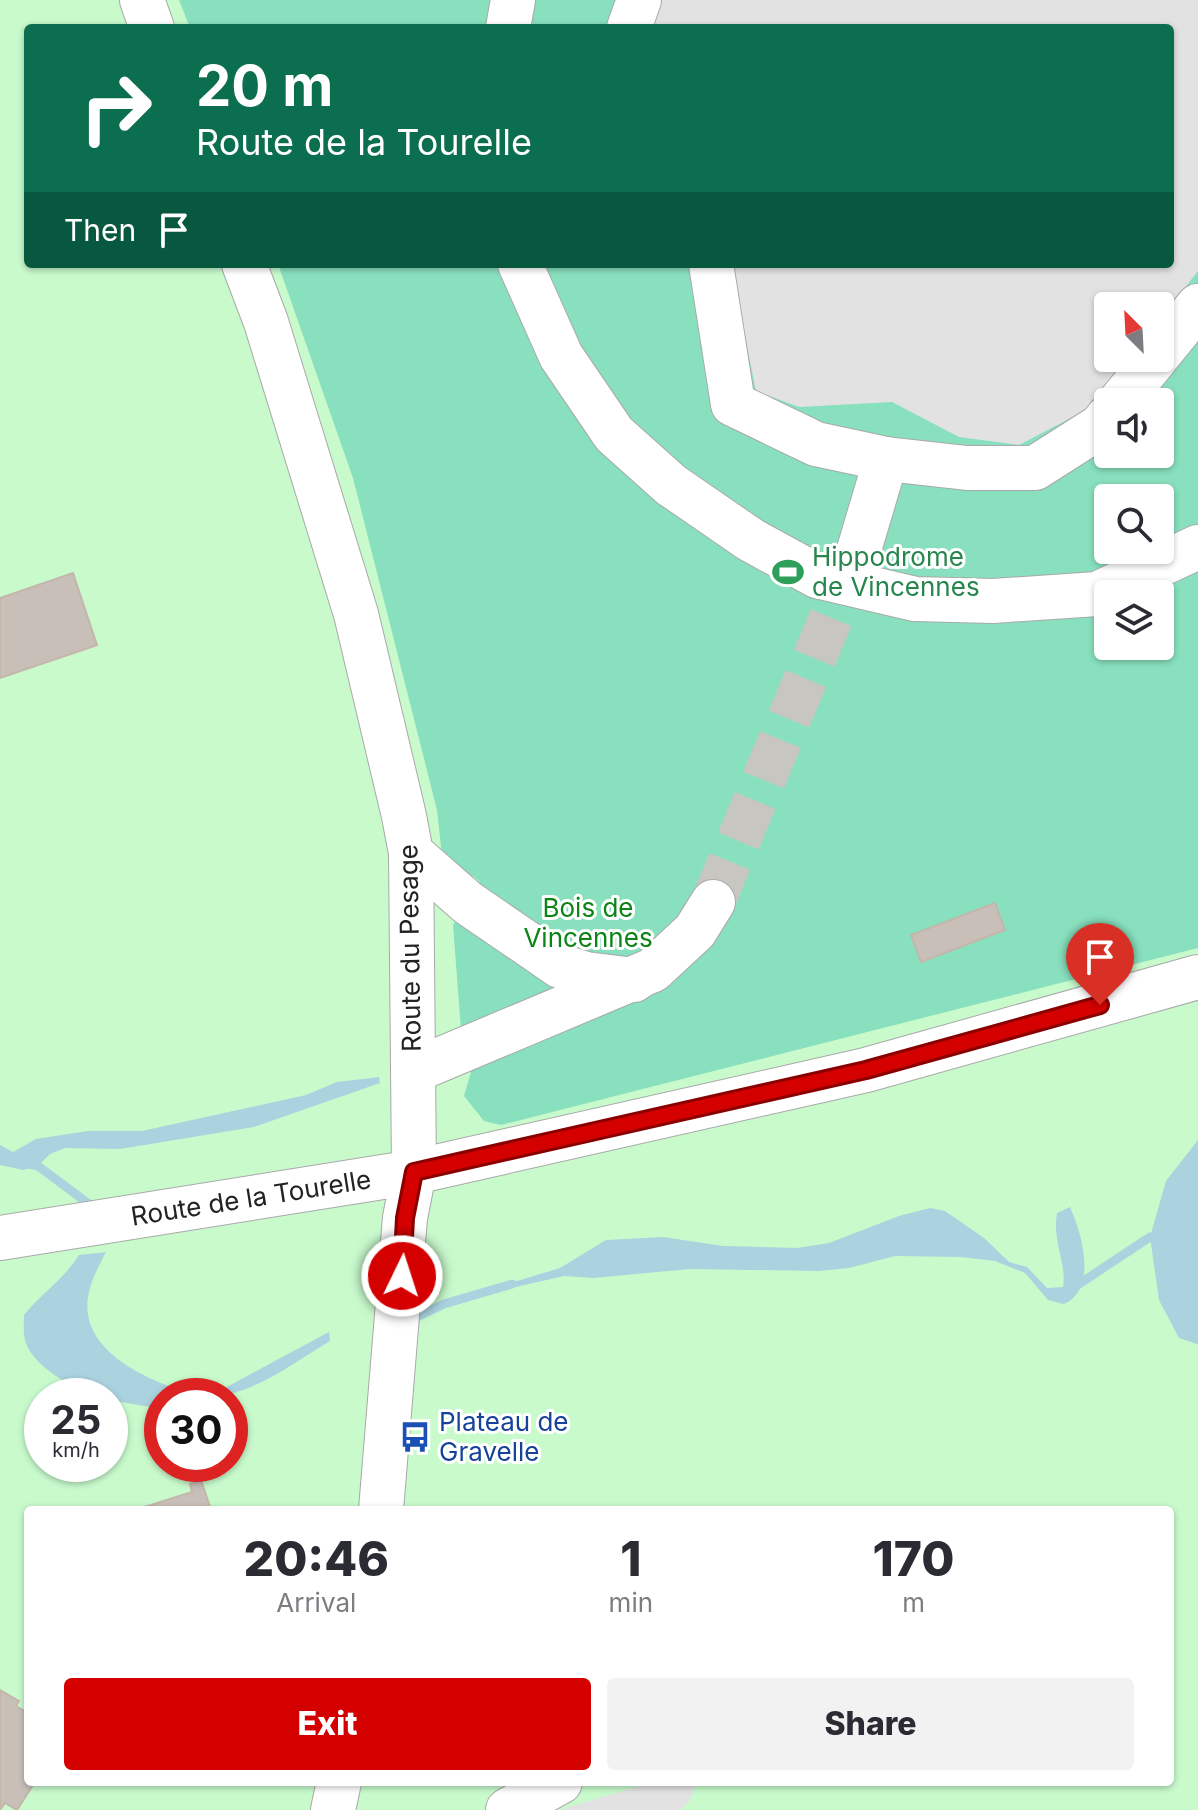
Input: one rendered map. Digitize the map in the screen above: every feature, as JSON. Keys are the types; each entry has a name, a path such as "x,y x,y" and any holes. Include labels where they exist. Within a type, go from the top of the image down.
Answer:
{"street":[{"path":"142,0 151,24"},
{"path":"509,24 513,0"},
{"path":"630,24 639,0"},
{"name":"Route du Pesage","path":"246,268 266,322 356,614 408,834 414,1172 405,1218 381,1506"},
{"path":"522,268 561,356 614,434 671,485 751,540 817,576 915,599 993,601 1097,594 1198,547"},
{"path":"712,268 733,404 816,444 886,459 967,468 1035,468 1094,430"},
{"path":"1174,336 1198,306"},
{"path":"1131,388 1145,372"},
{"path":"858,553 886,459"},
{"path":"408,834 468,903 560,966 586,974 634,980"},
{"path":"413,1071 634,980 670,958 695,931 713,902"},
{"name":"Route de la Tourelle","path":"0,1238 414,1172 866,1070 1198,977"},
{"path":"333,1810 338,1786"},
{"path":"508,1810 553,1786"}],"green space":[{"name":"Bois de Vincennes","path":"0,0 1198,0 1198,1810 0,1810"},
{"name":"Hippodrome de Vincennes","path":"179,0 1198,0 1198,948 501,1125 484,1121 464,1096 474,1061 461,1030 453,925 480,882 473,876 468,882 442,856 437,810 353,478 279,268 1174,268 1174,24 188,24"}],"shaded area":[{"path":"660,0 1198,0 1198,271 1174,301 1174,292 1094,292 1094,372 1117,372 1104,388 1094,388 1094,401 1088,409 1019,445 959,437 892,402 799,407 756,391 731,268 1174,268 1174,24 654,24"},
{"path":"640,1786 695,1786 689,1802 680,1810 559,1810"}],"water":[{"path":"379,1077 380,1083 254,1127 120,1149 65,1148 50,1154 38,1166 23,1170 0,1165 0,1145 13,1152 36,1139 88,1131 142,1131 306,1095 337,1082"},
{"path":"1198,1140 1197,1344 1179,1338 1159,1300 1150,1237 1166,1181"},
{"path":"1070,1207 1079,1231 1084,1274 1075,1297 1064,1304 1048,1300 1025,1273 995,1261 961,1257 895,1256 849,1268 819,1271 690,1269 593,1278 564,1276 503,1290 501,1286 560,1268 606,1240 663,1237 723,1246 797,1248 829,1243 899,1216 930,1208 945,1211 984,1238 1009,1262 1027,1267 1047,1288 1063,1287 1056,1224 1057,1213"},
{"path":"106,1252 89,1292 88,1313 94,1332 106,1348 122,1362 151,1378 144,1378 144,1406 128,1403 128,1378 60,1378 37,1361 24,1337 24,1315 79,1255"},
{"path":"329,1332 330,1341 272,1377 248,1387 248,1378 243,1378"}],"building":[{"path":"73,573 97,645 0,678 0,598"},
{"path":"995,903 1005,930 921,962 911,935"},
{"path":"202,1482 210,1506 148,1506 192,1492 190,1484"},
{"path":"0,1690 19,1701 16,1706 24,1711 24,1786 32,1786 17,1810 5,1803 0,1810"}],"waterway":[{"path":"29,1164 38,1166 89,1204"},
{"path":"1073,1288 1150,1237"},
{"path":"419,1316 444,1304 512,1284"}],"tunnel":[{"path":"713,902 858,553"}],"place":[{"name":"Hippodrome de Vincennes","path":"788,572"},
{"name":"Plateau de Gravelle","path":"415,1437"}],"route":[{"path":"402,1276 405,1218 414,1172 866,1070 1100,1005"}]}
